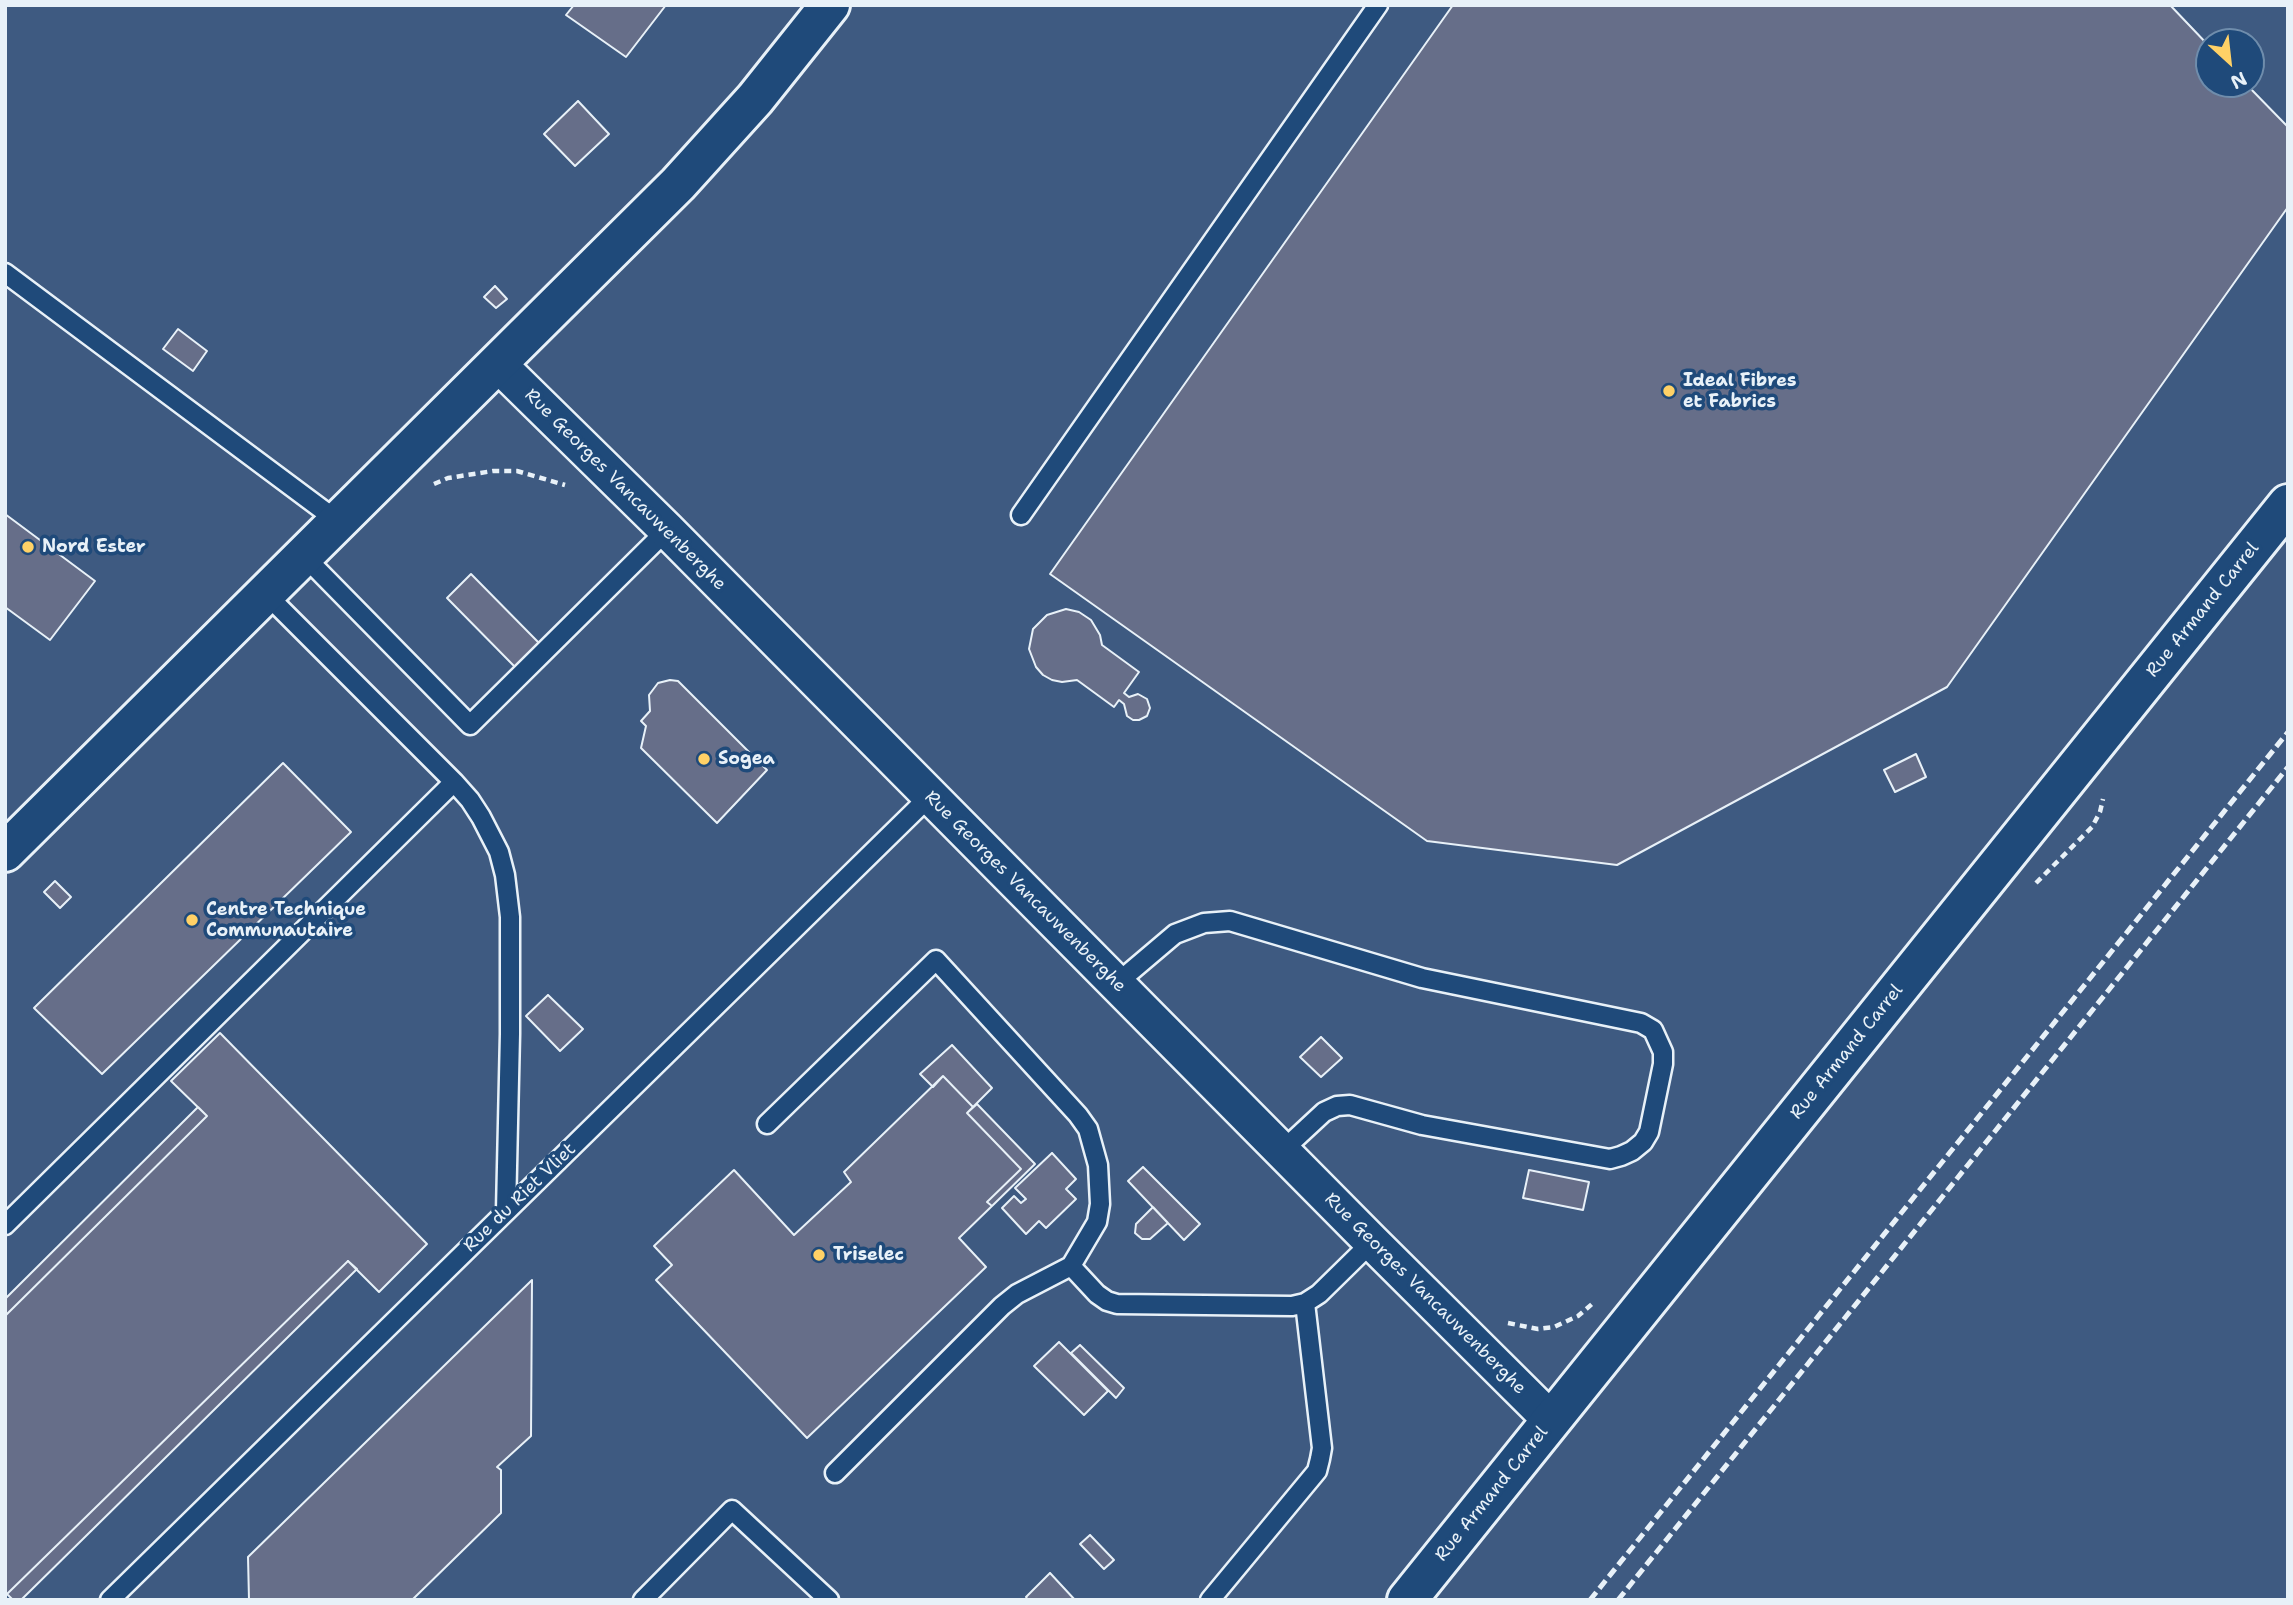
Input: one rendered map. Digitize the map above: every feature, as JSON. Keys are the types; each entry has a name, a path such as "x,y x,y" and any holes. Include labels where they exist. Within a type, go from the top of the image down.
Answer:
{"street":[{"path":"5,852 678,184 755,99 830,5"},
{"name":"Rue Georges Vancauwenberghe","path":"498,364 667,530 1551,1420"},
{"name":"Rue Armand Carrel","path":"1407,1600 2288,505"}],"lane":[{"path":"1021,515 1378,5"},
{"path":"5,274 339,522"},
{"path":"304,556 470,725 667,530"},
{"path":"266,594 454,782 470,800 491,836 506,875 509,897 510,1034 506,1211"},
{"path":"5,1225 454,782"},
{"name":"Rue du Riet Vliet","path":"110,1600 930,796"},
{"path":"1116,984 1175,934 1204,923 1230,921 1422,978 1641,1023 1653,1030 1663,1052 1650,1132 1632,1151 1610,1159 1422,1125 1350,1105 1337,1106 1324,1112 1282,1151"},
{"path":"767,1125 936,960 1078,1115 1087,1129 1098,1165 1100,1204 1097,1223 1071,1266 1017,1294 1002,1307 835,1473"},
{"path":"1071,1266 1097,1294 1117,1304 1275,1306 1305,1303 1329,1285 1372,1242"},
{"path":"1210,1600 1317,1471 1322,1448 1305,1303"},
{"path":"643,1600 732,1510 829,1600"}],"shaded area":[{"path":"5,5 2288,5 2288,1600 5,1600"}],"building":[{"path":"574,5 666,5 626,57 566,15"},
{"name":"Ideal Fibres et Fabrics","path":"1453,5 2170,5 2195,31 2195,98 2260,98 2288,127 2288,207 1947,687 1617,865 1427,841 1050,574"},
{"path":"578,101 609,134 575,166 544,134"},
{"path":"495,286 507,299 496,308 484,297"},
{"path":"178,329 207,351 193,371 163,349"},
{"name":"Nord Ester","path":"5,514 95,581 50,640 5,607"},
{"path":"471,574 539,643 515,667 447,598"},
{"path":"1066,609 1079,612 1091,620 1100,635 1102,645 1139,672 1124,693 1129,697 1138,694 1147,699 1150,708 1147,716 1133,720 1127,716 1124,704 1119,700 1114,707 1077,680 1052,680 1036,667 1029,649 1033,629 1047,615"},
{"name":"Sogea","path":"678,681 767,770 717,823 641,748 646,726 641,721 650,711 649,695 658,683"},
{"path":"1916,754 1926,777 1895,792 1884,770"},
{"name":"Centre Technique Communautaire","path":"283,763 351,832 102,1074 34,1008"},
{"path":"55,881 71,897 60,908 44,892"},
{"path":"548,995 583,1029 560,1051 526,1016"},
{"path":"220,1033 427,1244 379,1292 348,1261 7,1594 5,1316 207,1116 171,1081"},
{"path":"1321,1037 1342,1058 1321,1077 1300,1057"},
{"path":"952,1045 992,1088 973,1107 943,1076 933,1087 920,1074"},
{"name":"Triselec","path":"943,1076 973,1107 967,1113 1021,1169 987,1202 992,1206 959,1238 986,1267 807,1438 656,1280 672,1265 654,1246 734,1170 794,1235 851,1182 844,1172"},
{"path":"977,1104 1035,1164 992,1206 987,1202 1021,1169 967,1113"},
{"path":"198,1107 207,1116 5,1316 5,1299"},
{"path":"1052,1153 1076,1179 1066,1189 1076,1199 1046,1228 1039,1221 1026,1234 1002,1208 1014,1196 1021,1203 1026,1199 1015,1188"},
{"path":"1143,1167 1200,1224 1184,1240 1128,1181"},
{"path":"1529,1170 1589,1182 1583,1210 1523,1198"},
{"path":"1153,1207 1168,1223 1150,1239 1142,1239 1135,1233 1136,1224"},
{"path":"348,1261 357,1269 21,1600 13,1600 7,1594"},
{"path":"532,1280 531,1436 497,1467 501,1470 501,1513 412,1600 249,1600 248,1557"},
{"path":"1059,1342 1108,1391 1084,1415 1034,1366"},
{"path":"1080,1345 1124,1388 1116,1398 1071,1353"},
{"path":"1090,1535 1114,1560 1104,1569 1080,1544"},
{"path":"1050,1573 1075,1600 1028,1600 1026,1597"}],"railway":[{"path":"1590,1600 2288,732"},
{"path":"1618,1600 2288,767"}],"place":[{"name":"Ideal Fibres et Fabrics","path":"1669,391"},
{"name":"Nord Ester","path":"28,547"},
{"name":"Sogea","path":"704,759"},
{"name":"Centre Technique Communautaire","path":"192,920"},
{"name":"Triselec","path":"819,1255"}]}
